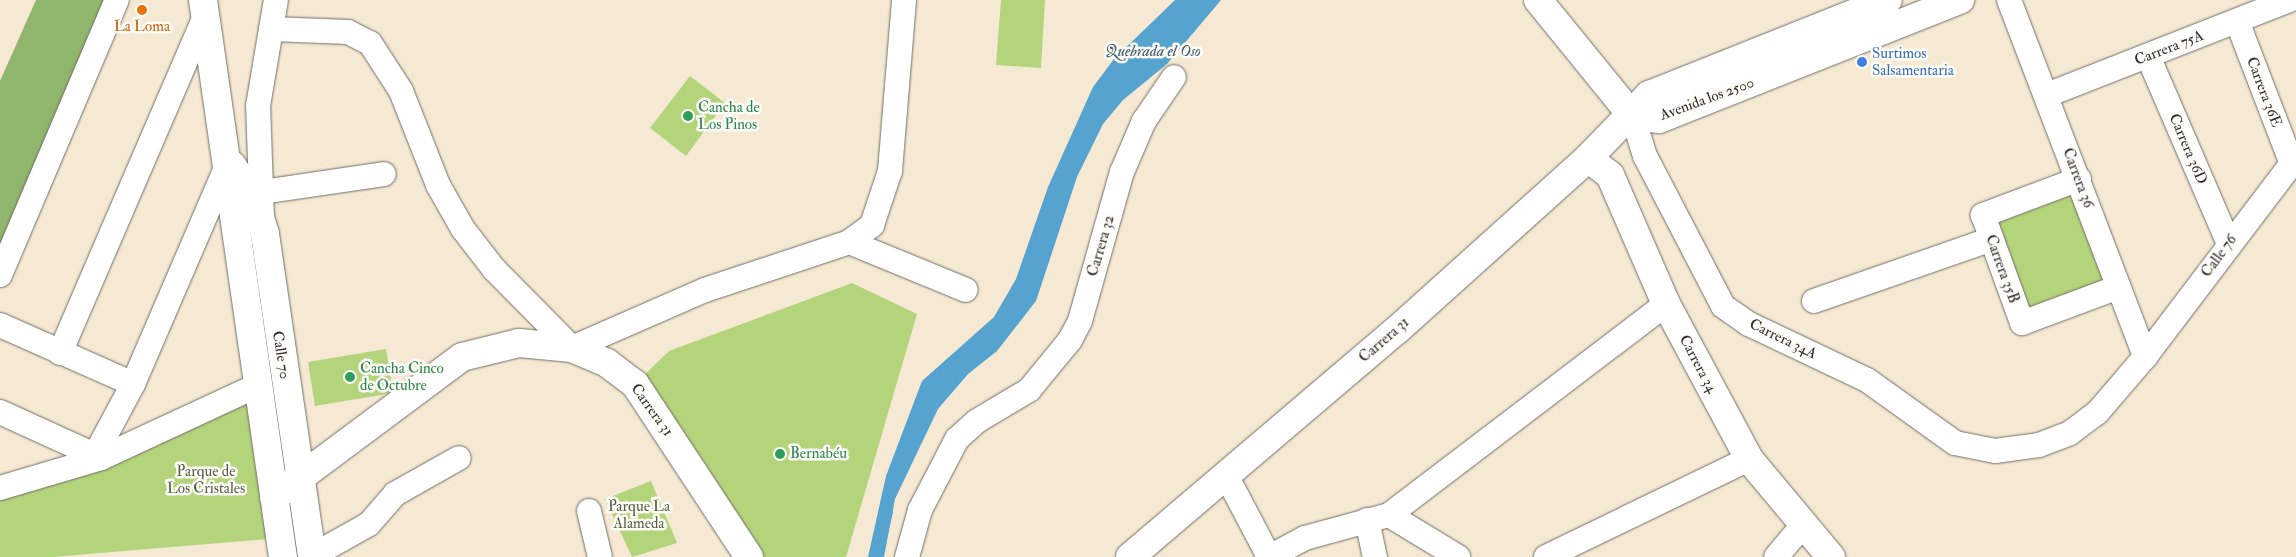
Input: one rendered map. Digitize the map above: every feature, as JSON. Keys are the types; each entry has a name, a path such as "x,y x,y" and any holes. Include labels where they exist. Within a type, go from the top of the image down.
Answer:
{"main road":[{"name":"Carrera 34A","path":"1538,0 1633,117"},
{"name":"Avenida los 2500","path":"1633,117 1649,95 1888,0"},
{"name":"Avenida los 2500","path":"1633,117 1658,118 1960,0"},
{"name":"Calle 70","path":"203,9 228,161 256,386 283,557"},
{"name":"Carrera 31","path":"1130,557 1633,117"},
{"name":"Carrera 34","path":"1588,158 1610,175 1666,304 1749,459 1802,526 1832,557"},
{"name":"Calle 70","path":"228,161 243,178 262,222 312,556"},
{"name":"Carrera 31","path":"274,497 462,358 519,343 572,348 607,363 635,384 749,557"}],"street":[{"path":"0,274 116,0"},
{"path":"262,222 258,106 276,0"},
{"path":"270,28 348,32 370,43 401,91 438,185 463,229 494,269 572,348 705,290 850,242 872,225 890,171 904,0"},
{"name":"Carrera 36","path":"2009,0 2047,94 2145,357"},
{"name":"Carrera 75A","path":"2047,94 2290,0"},
{"path":"60,353 203,9"},
{"name":"Carrera 36E","path":"2237,21 2294,160"},
{"name":"Carrera 36D","path":"2148,56 2228,242"},
{"name":"Carrera 32","path":"908,557 920,510 950,448 970,425 1012,403 1058,358 1080,321 1122,172 1144,121 1174,77"},
{"name":"Carrera 34A","path":"1633,117 1645,156 1723,306 1750,324 1867,380 1955,443 1995,451 2040,445 2070,433 2097,413 2145,357"},
{"name":"Calle 76","path":"2145,357 2228,242 2294,160"},
{"path":"98,457 133,384 228,161"},
{"path":"262,192 384,174"},
{"name":"Carrera 35B","path":"2079,179 1983,215 2022,323 2119,287"},
{"path":"1814,301 1992,239"},
{"path":"850,242 966,290"},
{"path":"1226,475 1269,557 1305,538 1378,517 1666,304"},
{"path":"0,325 133,384"},
{"path":"0,488 98,457 256,386"},
{"path":"0,412 98,457"},
{"path":"312,556 368,524 395,494 459,458"},
{"path":"1546,557 1749,459"},
{"path":"589,511 600,557"},
{"path":"1375,557 1378,517"},
{"path":"1378,517 1458,557"},
{"path":"1776,557 1802,526"}],"green space":[{"path":"36,0 105,0 48,146 0,250 0,81"},
{"path":"1001,0 1045,0 1041,68 996,65"},
{"name":"Cancha de Los Pinos","path":"690,76 725,103 686,156 650,128"},
{"path":"2079,179 2119,287 2022,323 1983,215"},
{"name":"Bernabéu","path":"852,283 917,314 846,557 749,557 635,384 669,351"},
{"name":"Cancha Cinco de Octubre","path":"386,349 393,393 315,406 308,362"},
{"name":"Parque de Los Cristales","path":"256,386 280,538 52,557 0,557 0,488"},
{"name":"Parque La Alameda","path":"651,481 677,543 632,557 605,499"}],"water":[{"name":"Quebrada el Oso","path":"1175,0 1221,0 1167,64 1123,100 1103,124 1077,177 1036,301 997,351 968,374 938,409 895,499 884,557 868,557 886,476 922,381 994,317 1016,279 1048,187 1093,87 1114,59"}],"waterway":[{"path":"879,557 890,512"}],"place":[{"name":"La Loma","path":"142,10"},
{"name":"Surtimos Salsamentaria","path":"1862,62"},
{"name":"Cancha de Los Pinos","path":"688,116"},
{"name":"Cancha Cinco de Octubre","path":"350,377"},
{"name":"Bernabéu","path":"780,454"}]}
